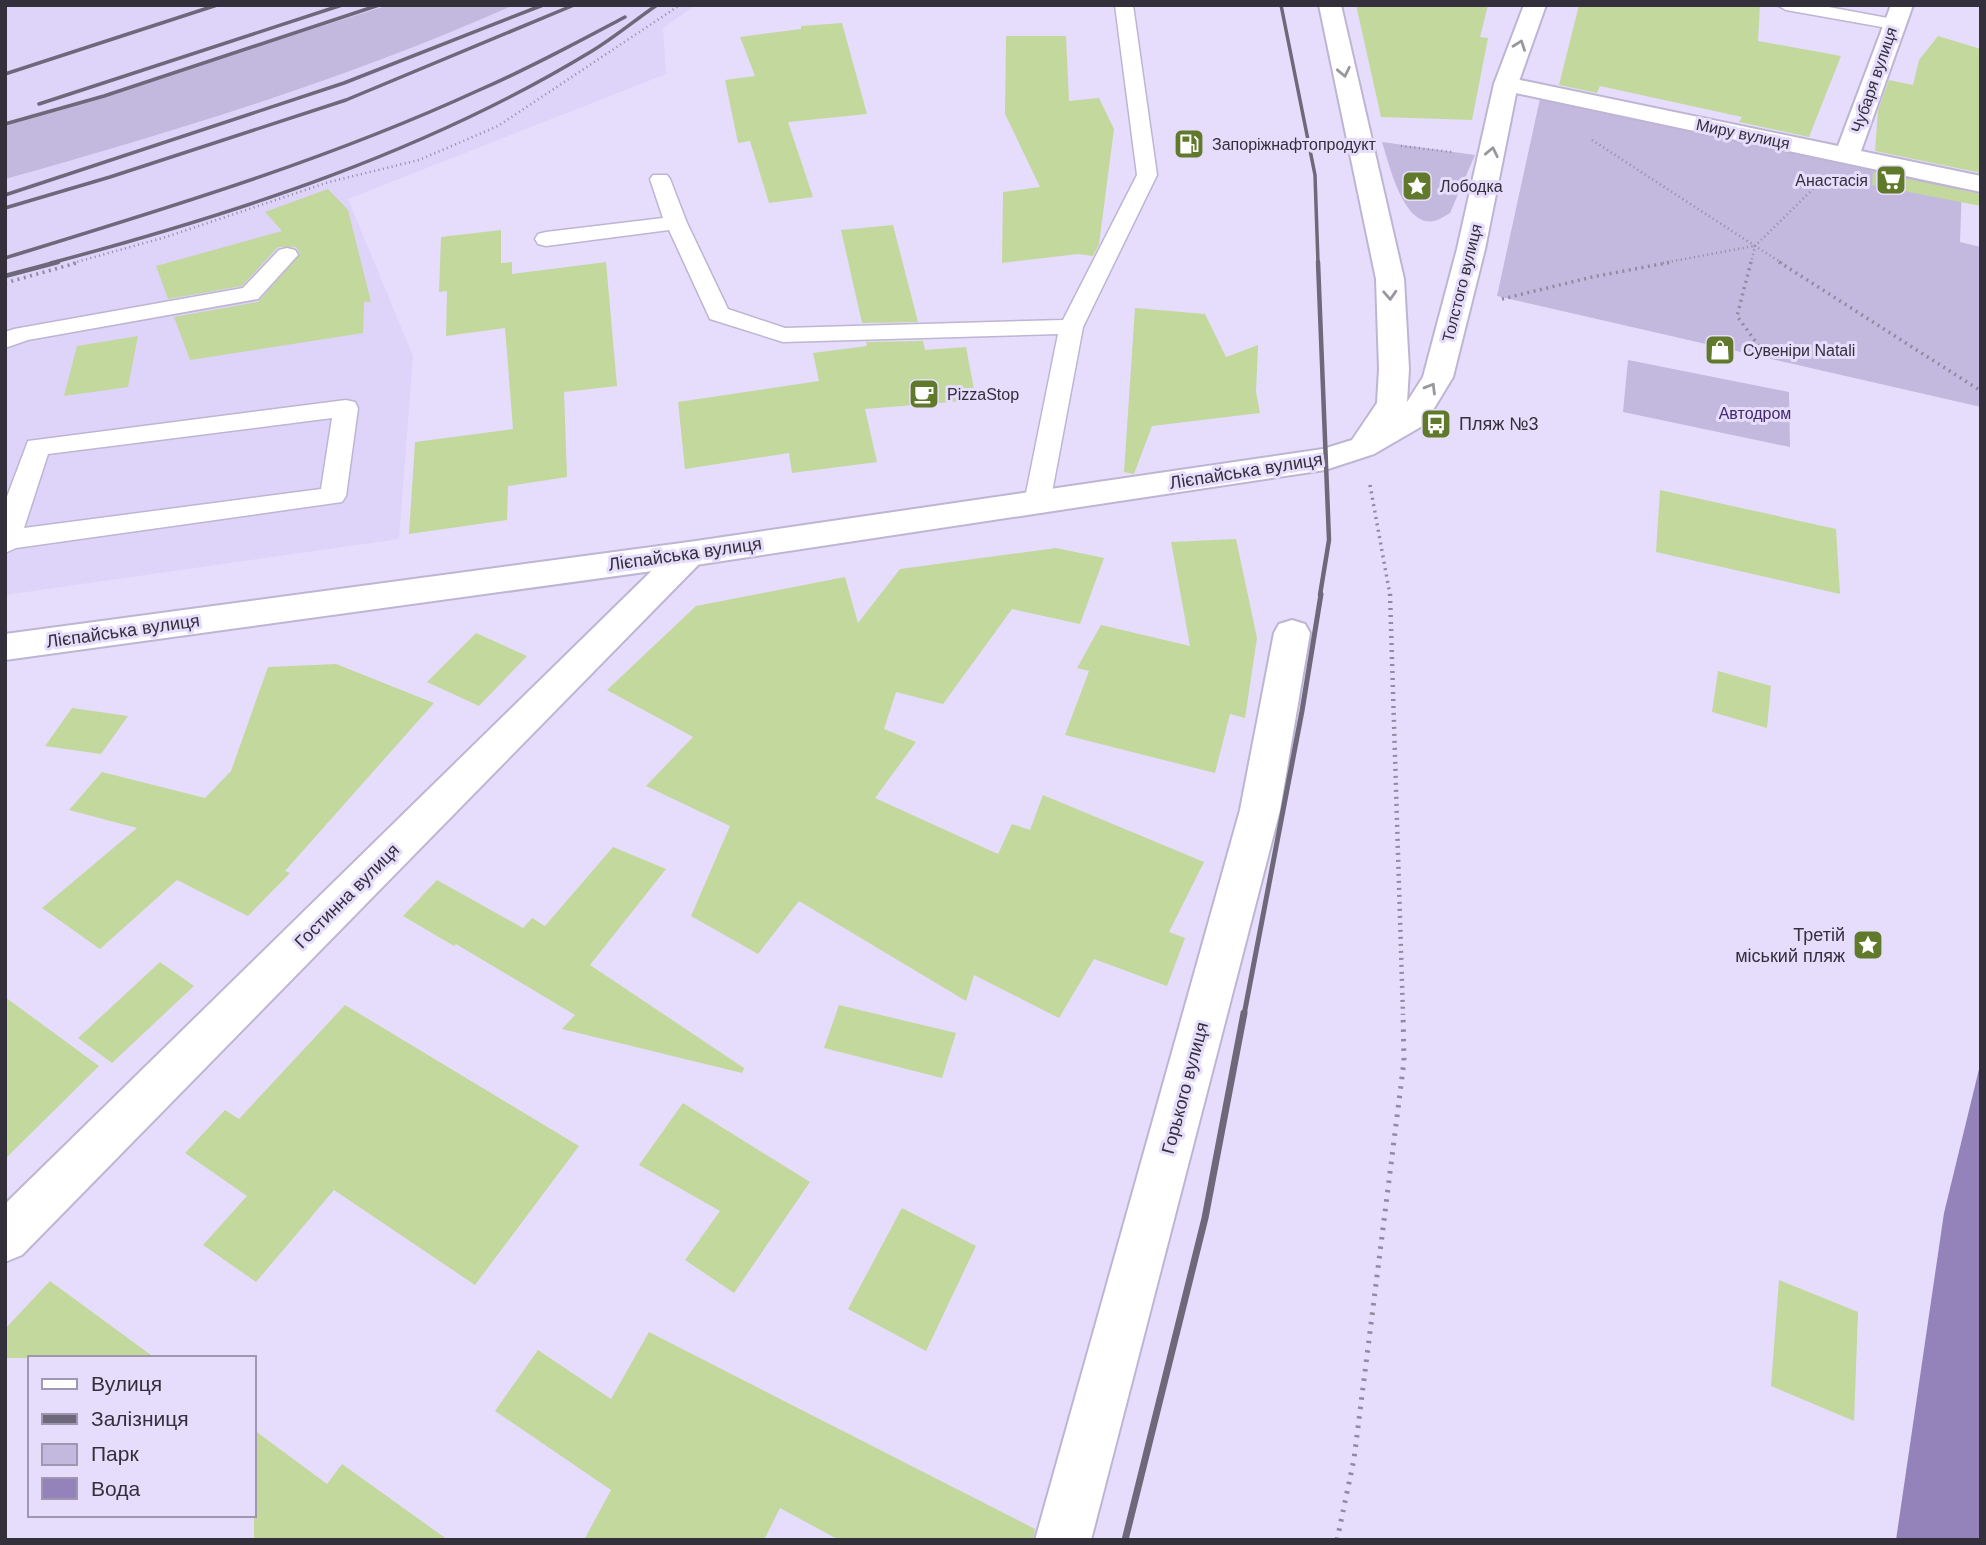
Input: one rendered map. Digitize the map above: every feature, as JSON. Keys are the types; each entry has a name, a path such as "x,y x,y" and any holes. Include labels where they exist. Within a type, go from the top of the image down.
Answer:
{"main road":[{"path":"1330,5 1390,279 1394,369 1392,404 1363,447"},
{"name":"Толстого вулиця","path":"1363,447 1413,418 1438,377 1457,311 1506,84 1535,5"},
{"name":"Чубаря вулиця","path":"1847,156 1898,15"},
{"name":"Миру вулиця","path":"1506,84 1981,184"},
{"name":"Лієпайська вулиця","path":"5,647 689,554 1037,503 1325,459 1363,447"},
{"name":"Гостинна вулиця","path":"5,1238 689,554"},
{"name":"Горького вулиця","path":"1063,1540 1260,810 1292,633"}],"lane":[{"path":"1037,503 1071,327 1147,175 1124,5"},
{"path":"1786,5 1898,15"},
{"path":"660,179 676,223 718,314 783,335 1071,327"},
{"path":"545,239 676,223"},
{"path":"5,341 22,334 250,294 288,255"},
{"path":"346,408 333,496 6,541 37,447 346,408"}],"path":[{"path":"5,283 166,237 329,182 419,160 498,126 680,5"},
{"path":"1585,135 1981,391"},
{"path":"1359,140 1490,158"},
{"path":"1769,360 1737,316 1755,246 1847,156"},
{"path":"1457,311 1592,277 1755,246"},
{"path":"1337,1540 1354,1459 1404,1061 1390,583 1363,447"}],"shaded area":[{"path":"5,5 696,5 663,28 666,74 348,199 413,356 399,539 5,595"}],"green space":[{"path":"389,5 514,5 389,56 263,101 5,179 5,126"},
{"path":"1541,94 1962,183 1960,242 1981,247 1981,407 1497,296"},
{"path":"1382,142 1475,155 1450,213 1434,221 1423,220 1414,214 1399,192"},
{"name":"Автодром","path":"1628,360 1789,392 1790,447 1623,412"}],"water":[{"path":"1981,1061 1981,1540 1896,1540 1944,1213"}],"building":[{"path":"1356,5 1488,5 1480,37 1488,38 1472,120 1381,117"},
{"path":"1579,5 1760,5 1758,41 1841,56 1809,137 1739,122 1742,117 1600,86 1597,93 1559,85"},
{"path":"842,23 867,114 788,122 813,197 769,203 750,141 738,143 725,80 755,76 740,37 801,29 801,26"},
{"path":"1006,36 1066,36 1069,101 1099,98 1114,129 1099,244 1093,256 1078,254 1002,263 1003,192 1040,187 1005,114"},
{"path":"1938,36 1981,49 1981,173 1875,151 1878,110 1889,80 1913,85 1919,60"},
{"path":"1873,172 1981,194 1981,206 1872,185"},
{"path":"328,189 348,210 371,302 364,302 363,333 190,360 174,317 258,302 300,254 296,247 278,247 242,286 168,299 156,266 282,231 265,212"},
{"path":"893,225 918,322 862,323 841,230"},
{"path":"501,230 501,263 512,262 512,274 606,262 617,386 564,392 567,477 508,486 507,520 409,534 415,442 513,429 505,328 446,336 447,291 439,292 441,237"},
{"path":"1135,308 1205,314 1226,357 1258,345 1256,392 1260,413 1152,426 1134,474 1124,472"},
{"path":"138,336 128,387 64,396 77,346"},
{"path":"923,341 925,350 966,347 976,400 865,409 877,462 792,473 789,453 685,469 678,402 819,381 813,353 867,346 866,342"},
{"path":"1660,490 1836,529 1840,594 1656,552"},
{"path":"1236,539 1257,638 1245,718 1230,714 1215,773 1065,735 1089,671 1077,668 1101,625 1190,646 1171,542"},
{"path":"1056,548 1104,558 1080,624 1012,609 943,704 896,692 884,729 916,742 875,798 998,854 1012,824 1030,830 1043,795 1204,862 1169,932 1185,938 1167,986 1094,959 1059,1018 974,975 966,1001 799,901 758,954 691,916 730,826 646,786 693,737 607,690 696,606 845,577 858,623 900,569"},
{"path":"476,633 527,656 479,706 427,682"},
{"path":"336,664 434,703 285,871 290,873 248,916 177,880 100,949 42,908 137,828 69,810 102,772 205,798 231,771 268,667"},
{"path":"1718,671 1771,686 1767,728 1712,712"},
{"path":"72,708 128,716 101,754 45,746"},
{"path":"613,847 666,869 590,965 744,1068 742,1073 562,1029 575,1015 456,944 454,946 403,916 437,880 523,928 532,918 545,926"},
{"path":"160,962 194,986 112,1063 78,1038"},
{"path":"5,997 99,1066 5,1159"},
{"path":"345,1005 579,1146 475,1285 334,1190 256,1282 203,1245 247,1196 185,1153 225,1110 239,1119"},
{"path":"839,1005 956,1033 942,1078 824,1048"},
{"path":"683,1103 810,1182 734,1293 685,1260 720,1211 639,1165"},
{"path":"902,1208 976,1246 926,1351 848,1309"},
{"path":"1779,1280 1858,1312 1854,1421 1771,1386"},
{"path":"50,1281 152,1356 5,1358 5,1329"},
{"path":"649,1332 1035,1529 1033,1540 839,1540 780,1508 764,1540 584,1540 611,1490 495,1411 538,1350 611,1399"},
{"path":"256,1431 327,1484 342,1464 448,1540 254,1540"}],"railway":[{"path":"5,74 217,5"},
{"path":"39,104 342,5"},
{"path":"5,124 104,96 379,5"},
{"path":"5,195 344,83 543,5"},
{"path":"5,208 110,177 346,100 574,5"},
{"path":"51,263 261,201 397,149 464,120 529,87 600,46 657,5"},
{"path":"1281,5 1315,175 1318,263"},
{"path":"5,258 244,182 361,140 496,83 625,17"},
{"path":"5,276 58,262"},
{"path":"1318,262 1329,540 1320,595"},
{"path":"1244,1015 1302,711 1321,594"},
{"path":"1125,1540 1205,1218 1244,1013"}],"place":[{"name":"Запоріжнафтопродукт","path":"1189,144"},
{"name":"Анастасія","path":"1891,180"},
{"name":"Лободка","path":"1417,186"},
{"name":"Сувеніри Natali","path":"1720,350"},
{"name":"PizzaStop","path":"924,394"},
{"name":"Пляж №3","path":"1436,424"},
{"name":"Третій міський пляж","path":"1868,945"}]}
